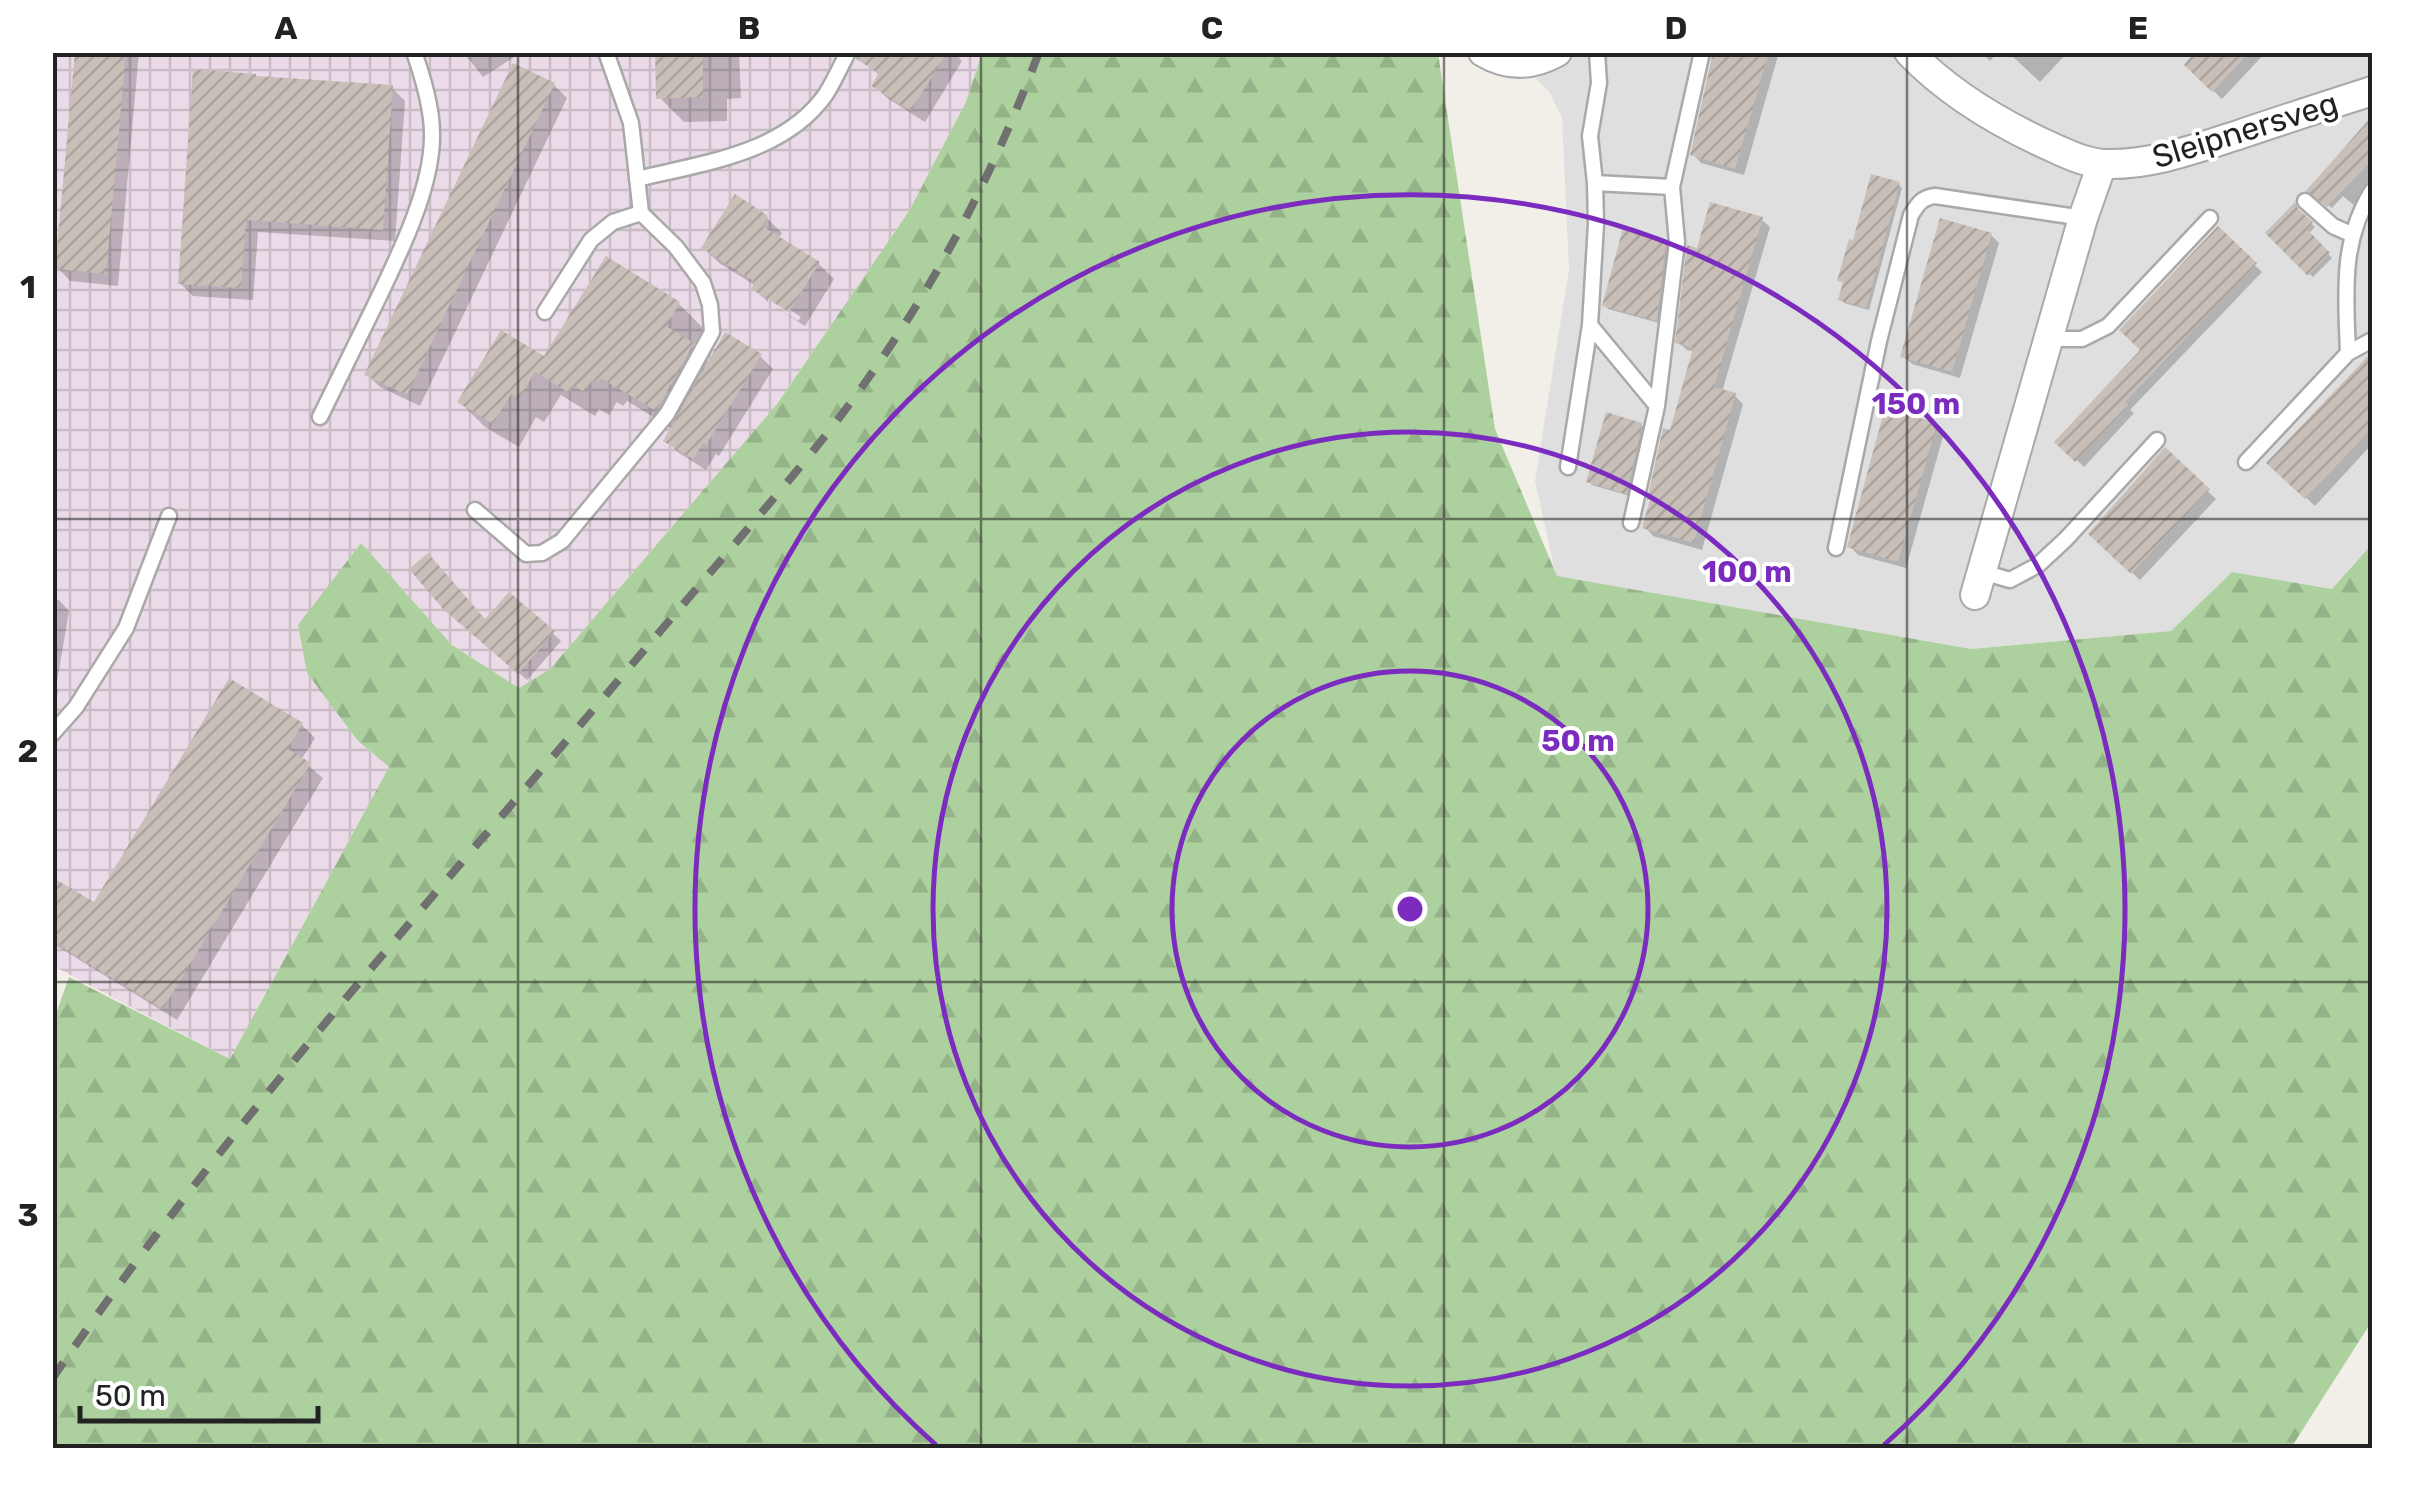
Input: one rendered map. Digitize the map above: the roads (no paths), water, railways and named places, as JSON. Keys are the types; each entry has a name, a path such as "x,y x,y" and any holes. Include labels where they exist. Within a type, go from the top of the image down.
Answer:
{"street":[{"path":"1483,52 1526,64 1556,52"},
{"name":"Sleipnersveg","path":"1909,52 1940,82 1976,108 2030,138 2102,164 2134,164 2181,153 2372,91"},
{"path":"1979,584 2083,218 2102,164"}],"lane":[{"path":"320,417 402,248 431,154 426,92 414,52"},
{"path":"475,510 526,554 542,554 562,541 667,414 712,332 710,305 702,283 676,247 640,213 630,123 606,52"},
{"path":"637,179 749,151 795,126 824,96 848,52"},
{"path":"1568,468 1590,325 1596,224 1590,136 1599,83 1598,52"},
{"path":"1632,523 1656,406 1678,242 1672,186 1702,52"},
{"path":"1595,182 1672,186"},
{"path":"2348,352 2345,276 2353,235 2372,191"},
{"path":"1836,548 1879,340 1911,215 1920,202 1934,196 2083,218"},
{"path":"2305,202 2333,226 2353,235"},
{"path":"545,312 591,240 613,222 640,213"},
{"path":"2049,338 2082,339 2108,326 2210,218"},
{"path":"1590,325 1656,406"},
{"path":"2246,462 2348,352 2372,340"},
{"path":"1979,584 2010,580 2038,564 2158,440"},
{"path":"52,734 76,706 126,628 170,516"}],"railway":[{"path":"52,1379 243,1123 768,505 853,399 943,261 1004,138 1039,52"}]}
